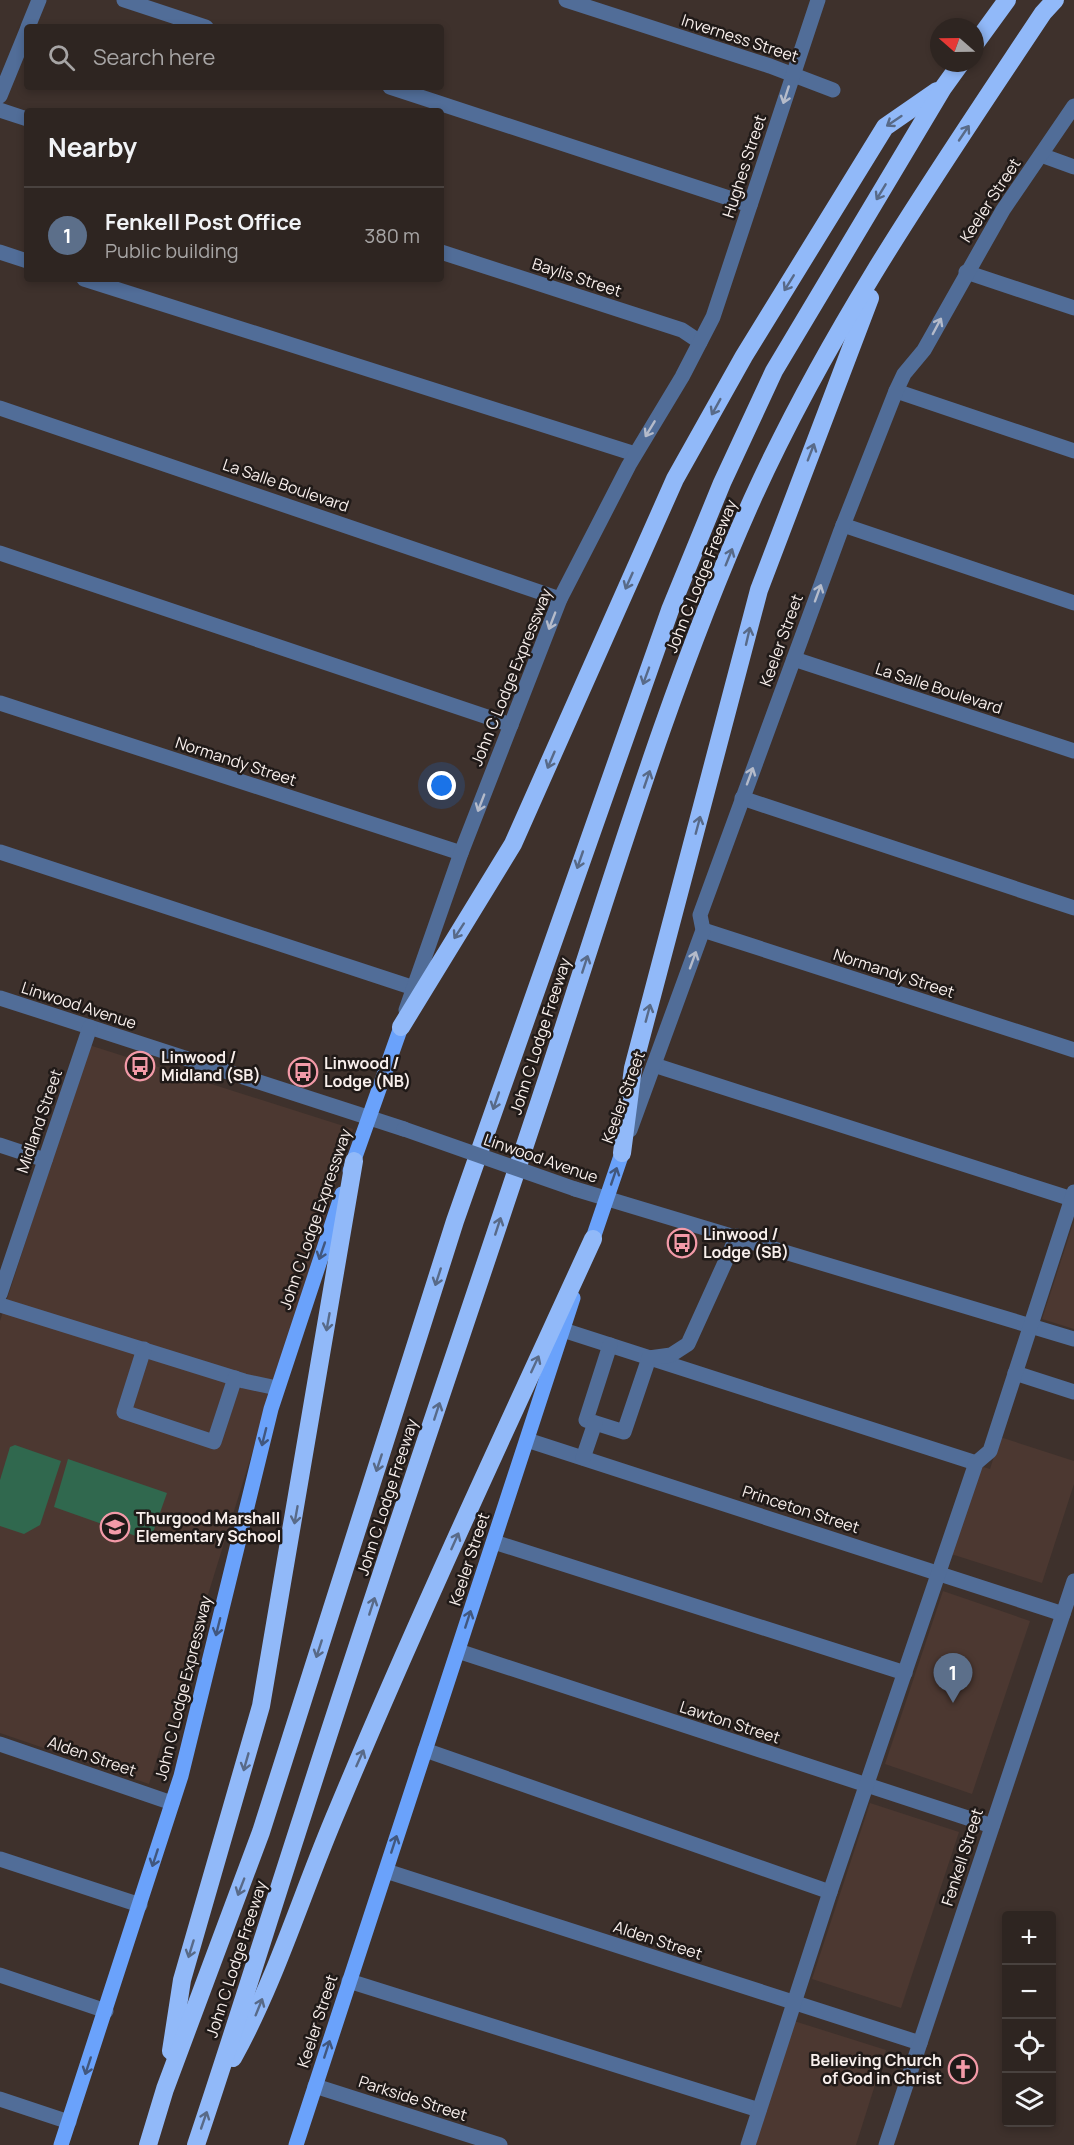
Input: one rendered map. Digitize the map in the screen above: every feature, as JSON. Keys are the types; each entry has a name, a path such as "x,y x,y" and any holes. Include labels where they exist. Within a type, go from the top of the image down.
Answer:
{"highway":[{"path":"984,32 1007,0"},
{"name":"John C Lodge Freeway","path":"196,2145 311,1788 684,671 753,498 813,379 897,234 1043,13 1055,0"},
{"name":"John C Lodge Freeway","path":"148,2145 165,2089 261,1832 455,1221 670,610 722,483 774,371 955,72"},
{"path":"400,1027 513,844 675,479 744,356 885,127 943,88"},
{"path":"622,1153 633,1068 759,590 840,374 897,234"},
{"path":"165,2089 182,1980 261,1706 354,1161"},
{"path":"213,2096 253,2022 336,1812 593,1239"}],"main road":[{"name":"John C Lodge Expressway","path":"62,2145 172,1803 277,1388 400,1027"},
{"name":"Keeler Street","path":"296,2145 622,1153"}],"street":[{"path":"30,24 39,0"},
{"path":"124,0 197,24"},
{"name":"Inverness Street","path":"566,0 793,74 833,90"},
{"name":"Hughes Street","path":"700,342 713,316 818,0"},
{"path":"0,96 24,38"},
{"path":"399,90 750,205"},
{"name":"Keeler Street","path":"622,1153 703,930 700,915 742,798 843,525 896,392 904,374 924,350 966,272 1074,106"},
{"path":"0,110 24,118"},
{"path":"1041,155 1074,167"},
{"path":"0,252 24,260"},
{"name":"Baylis Street","path":"444,253 682,330 700,342"},
{"path":"966,272 1074,308"},
{"path":"93,282 635,454"},
{"name":"John C Lodge Expressway","path":"400,1027 461,853 560,599 591,535 635,454 700,342"},
{"path":"896,392 1074,451"},
{"name":"La Salle Boulevard","path":"0,408 560,599"},
{"path":"843,525 1074,603"},
{"path":"0,553 511,725"},
{"name":"La Salle Boulevard","path":"794,659 1074,751"},
{"name":"Normandy Street","path":"0,703 461,853"},
{"path":"742,798 1074,908"},
{"path":"0,852 414,988"},
{"name":"Normandy Street","path":"703,930 1074,1050"},
{"name":"Linwood Avenue","path":"0,998 370,1117 606,1199 737,1236 1074,1339"},
{"name":"Midland Street","path":"0,1294 5,1265 45,1160 90,1028"},
{"path":"654,1065 1073,1196 990,1451 976,1463 830,1892 748,2145"},
{"path":"0,1145 45,1160"},
{"path":"649,1358 671,1355 688,1344 737,1236"},
{"path":"0,1305 235,1378 277,1388"},
{"path":"563,1330 976,1463"},
{"path":"610,1345 586,1420 595,1423 624,1432 649,1358"},
{"path":"144,1349 124,1412 214,1442 235,1378"},
{"path":"1015,1373 1074,1392"},
{"path":"583,1458 595,1423"},
{"name":"Princeton Street","path":"527,1440 1063,1614"},
{"path":"494,1542 905,1672"},
{"name":"Fenkell Street","path":"886,2145 1074,1581"},
{"name":"Lawton Street","path":"458,1651 992,1826"},
{"name":"Alden Street","path":"0,1744 172,1803"},
{"path":"425,1750 830,1892"},
{"path":"0,1859 140,1905"},
{"name":"Alden Street","path":"386,1871 920,2043"},
{"path":"0,1975 106,2011"},
{"path":"349,1981 759,2110"},
{"name":"Parkside Street","path":"315,2086 500,2145"},
{"path":"0,2099 69,2122"}],"shaded area":[{"name":"Thurgood Marshall Elementary School","path":"89,1045 353,1129 149,1784 0,1733 0,1321"},
{"path":"1074,1221 1074,1329 1042,1319"},
{"path":"1000,1437 1074,1461 1074,1484 1042,1583 951,1554 980,1466 990,1469"},
{"path":"943,1591 1030,1621 972,1794 885,1764"},
{"path":"870,1803 959,1832 901,2008 812,1979"},
{"path":"794,2021 886,2050 856,2145 754,2145"}],"green space":[{"path":"15,1445 61,1461 40,1525 24,1534 0,1526 0,1480 10,1447"},
{"path":"68,1459 167,1493 150,1541 54,1507"}],"place":[{"name":"Linwood / Midland (SB)","path":"140,1066"},
{"name":"Linwood / Lodge (NB)","path":"303,1072"},
{"name":"Linwood / Lodge (SB)","path":"682,1243"},
{"name":"Thurgood Marshall Elementary School","path":"115,1527"},
{"name":"Fenkell Post Office","path":"953,1703"},
{"name":"Believing Church of God in Christ","path":"963,2069"}]}
